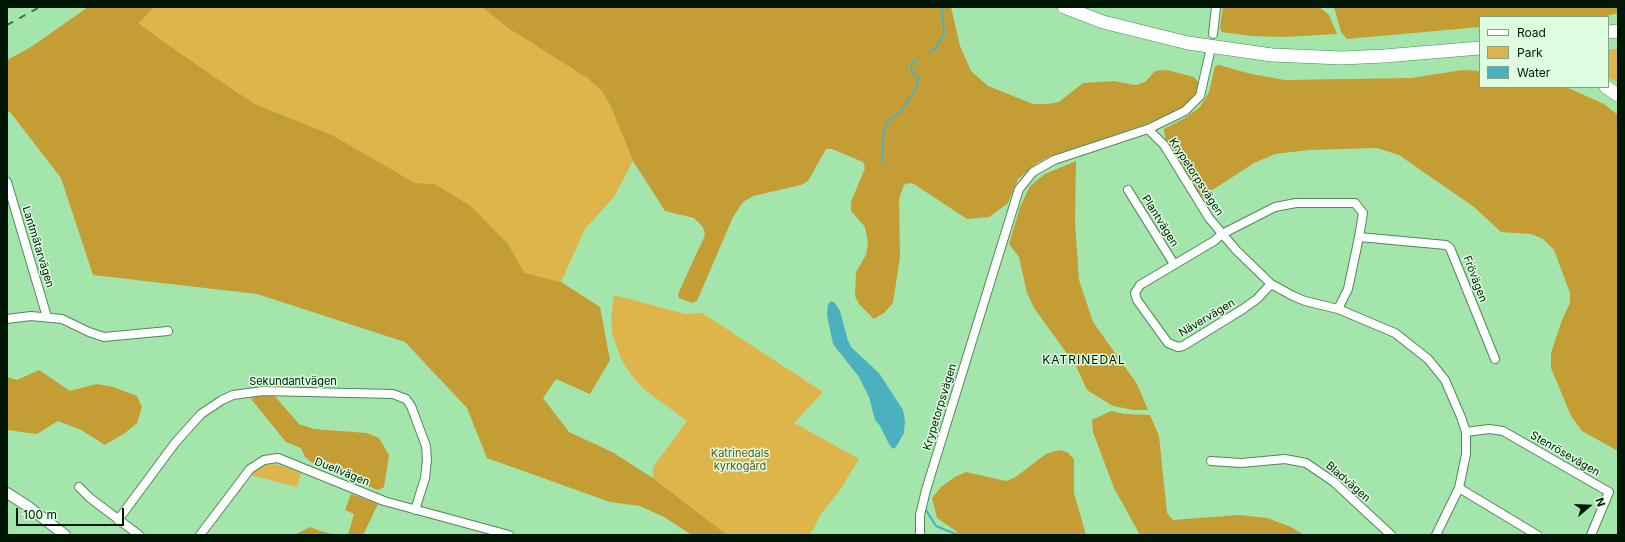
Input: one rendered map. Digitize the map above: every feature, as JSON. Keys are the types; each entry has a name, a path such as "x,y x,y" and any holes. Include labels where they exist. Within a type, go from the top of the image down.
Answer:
{"highway":[{"path":"1064,7 1103,22 1148,34 1188,43 1249,53 1342,58 1479,48"},
{"path":"1084,7 1149,27 1189,36 1272,48 1327,51 1383,50 1479,41"},
{"path":"1464,50 1479,51"},
{"path":"1608,88 1618,95"}],"street":[{"path":"1213,34 1216,7"},
{"path":"1148,129 1176,117 1196,101 1202,89 1210,52"},
{"name":"Krypetorpsvägen","path":"920,535 920,515 926,490 1019,189 1033,172 1054,160 1148,129 1164,145 1199,204 1222,234 1271,284 1305,301 1338,309 1395,333 1428,359 1451,390 1466,432 1466,454 1459,488 1436,535"},
{"name":"Lantmätarvägen","path":"7,182 47,317"},
{"name":"Plantvägen","path":"1128,190 1174,264"},
{"name":"Nävervägen","path":"1271,284 1258,299 1243,310 1183,346 1174,346 1168,343 1137,300 1135,293 1140,285 1214,241 1222,234 1263,212 1284,204 1355,203 1363,212 1360,237 1348,289 1338,309"},
{"name":"Frövägen","path":"1360,237 1446,246 1450,248 1494,358"},
{"path":"7,319 31,316 62,319 89,332 104,336 168,331"},
{"name":"Sekundantvägen","path":"118,520 175,443 201,414 222,400 233,395 263,391 393,394 402,396 406,399 411,406 426,446 427,460 425,478 415,510"},
{"name":"Stenrösevägen","path":"1466,432 1489,429 1503,430 1609,492 1591,535"},
{"name":"Duellvägen","path":"200,535 250,469 258,462 269,459 284,460 364,494 415,510 509,535"},
{"name":"Bladvägen","path":"1211,461 1241,463 1285,459 1306,463 1334,482 1391,535"},
{"path":"79,487 84,493 139,535"},
{"path":"1459,488 1537,535"},
{"path":"7,493 26,505 65,535"}],"green space":[{"path":"154,7 482,7 508,28 587,78 602,91 610,105 633,161 614,197 585,229 561,282 525,273 507,243 472,207 435,184 415,183 332,135 255,104 164,43 139,22"},
{"path":"1609,49 1618,49 1618,83 1609,78"},
{"name":"Katrinedals kyrkogård","path":"614,295 685,314 702,313 823,392 794,423 859,459 840,490 821,514 810,535 727,535 653,478 653,467 687,421 645,390 631,375 621,359 612,333 611,318"},
{"path":"272,464 283,466 301,473 297,487 250,475 264,465"}],"shaded area":[{"path":"88,7 154,7 139,23 165,43 228,86 255,104 332,135 415,183 435,184 472,207 507,243 525,273 561,282 600,307 610,360 590,394 556,379 543,398 569,432 612,452 653,478 727,535 692,535 664,517 640,506 610,502 487,458 467,408 405,342 257,294 93,275 61,178 10,112 7,112 7,60 31,47"},
{"path":"482,7 951,7 960,46 971,71 988,86 1033,104 1059,102 1083,83 1113,81 1136,85 1145,82 1155,71 1167,70 1194,77 1199,83 1196,95 1187,105 1173,113 1144,125 1051,156 1037,163 1018,179 1008,203 989,217 967,219 914,184 909,183 904,185 899,199 900,257 893,303 884,313 874,319 859,304 855,296 856,272 866,255 868,243 865,227 851,211 851,202 865,168 863,162 832,149 826,149 808,181 801,185 753,196 743,202 733,217 697,301 692,303 679,298 678,294 705,235 703,227 694,218 665,211 633,161 610,105 602,91 587,78 508,28"},
{"path":"1223,7 1319,7 1329,15 1337,34 1284,37 1252,36 1222,32 1220,28"},
{"path":"1334,7 1618,7 1618,13 1607,16 1479,16 1479,27 1347,39 1341,32"},
{"path":"1219,65 1251,74 1285,80 1411,78 1463,70 1479,71 1479,88 1568,88 1604,104 1618,115 1618,451 1582,431 1571,416 1551,368 1551,353 1562,320 1570,303 1570,293 1554,250 1543,239 1531,234 1501,232 1474,207 1399,155 1377,148 1309,150 1275,154 1254,163 1200,198 1165,138 1164,129 1185,118 1200,107 1209,92 1215,66"},
{"path":"1076,161 1075,222 1079,280 1093,322 1137,384 1148,410 1134,410 1113,406 1087,390 1076,366 1034,308 1027,293 1019,257 1009,244 1020,207 1030,186 1045,174"},
{"path":"39,370 70,391 97,384 113,387 137,396 142,407 137,423 125,433 105,445 81,430 58,421 37,434 7,430 7,377 17,380"},
{"path":"273,394 299,424 314,429 367,433 379,438 389,455 384,487 378,490 311,462 305,457 301,448 286,442 251,399 256,395"},
{"path":"1111,411 1125,414 1150,415 1159,436 1167,513 1173,520 1239,515 1267,518 1291,527 1304,535 1140,535 1114,488 1093,432 1092,420"},
{"path":"1059,450 1067,452 1074,459 1074,493 1086,535 958,535 956,531 937,518 932,498 941,487 955,477 966,472 1006,481 1014,478 1046,454"},
{"path":"351,494 378,504 363,535 348,535 354,514 345,510"},
{"path":"310,527 320,531 337,535 294,535"}],"water":[{"path":"831,301 835,303 840,311 848,341 852,348 879,373 903,410 905,421 904,433 896,447 893,449 875,420 869,397 859,377 833,344 827,315 828,304"}],"waterway":[{"path":"928,53 936,48 944,34 942,7"},
{"path":"882,162 883,138 887,122 900,112 915,91 919,77 912,73 911,64 918,59"},
{"path":"926,510 936,526 958,535"}],"railway":[{"path":"7,25 40,7"}],"district":[{"name":"KATRINEDAL","path":"1084,360"}]}
